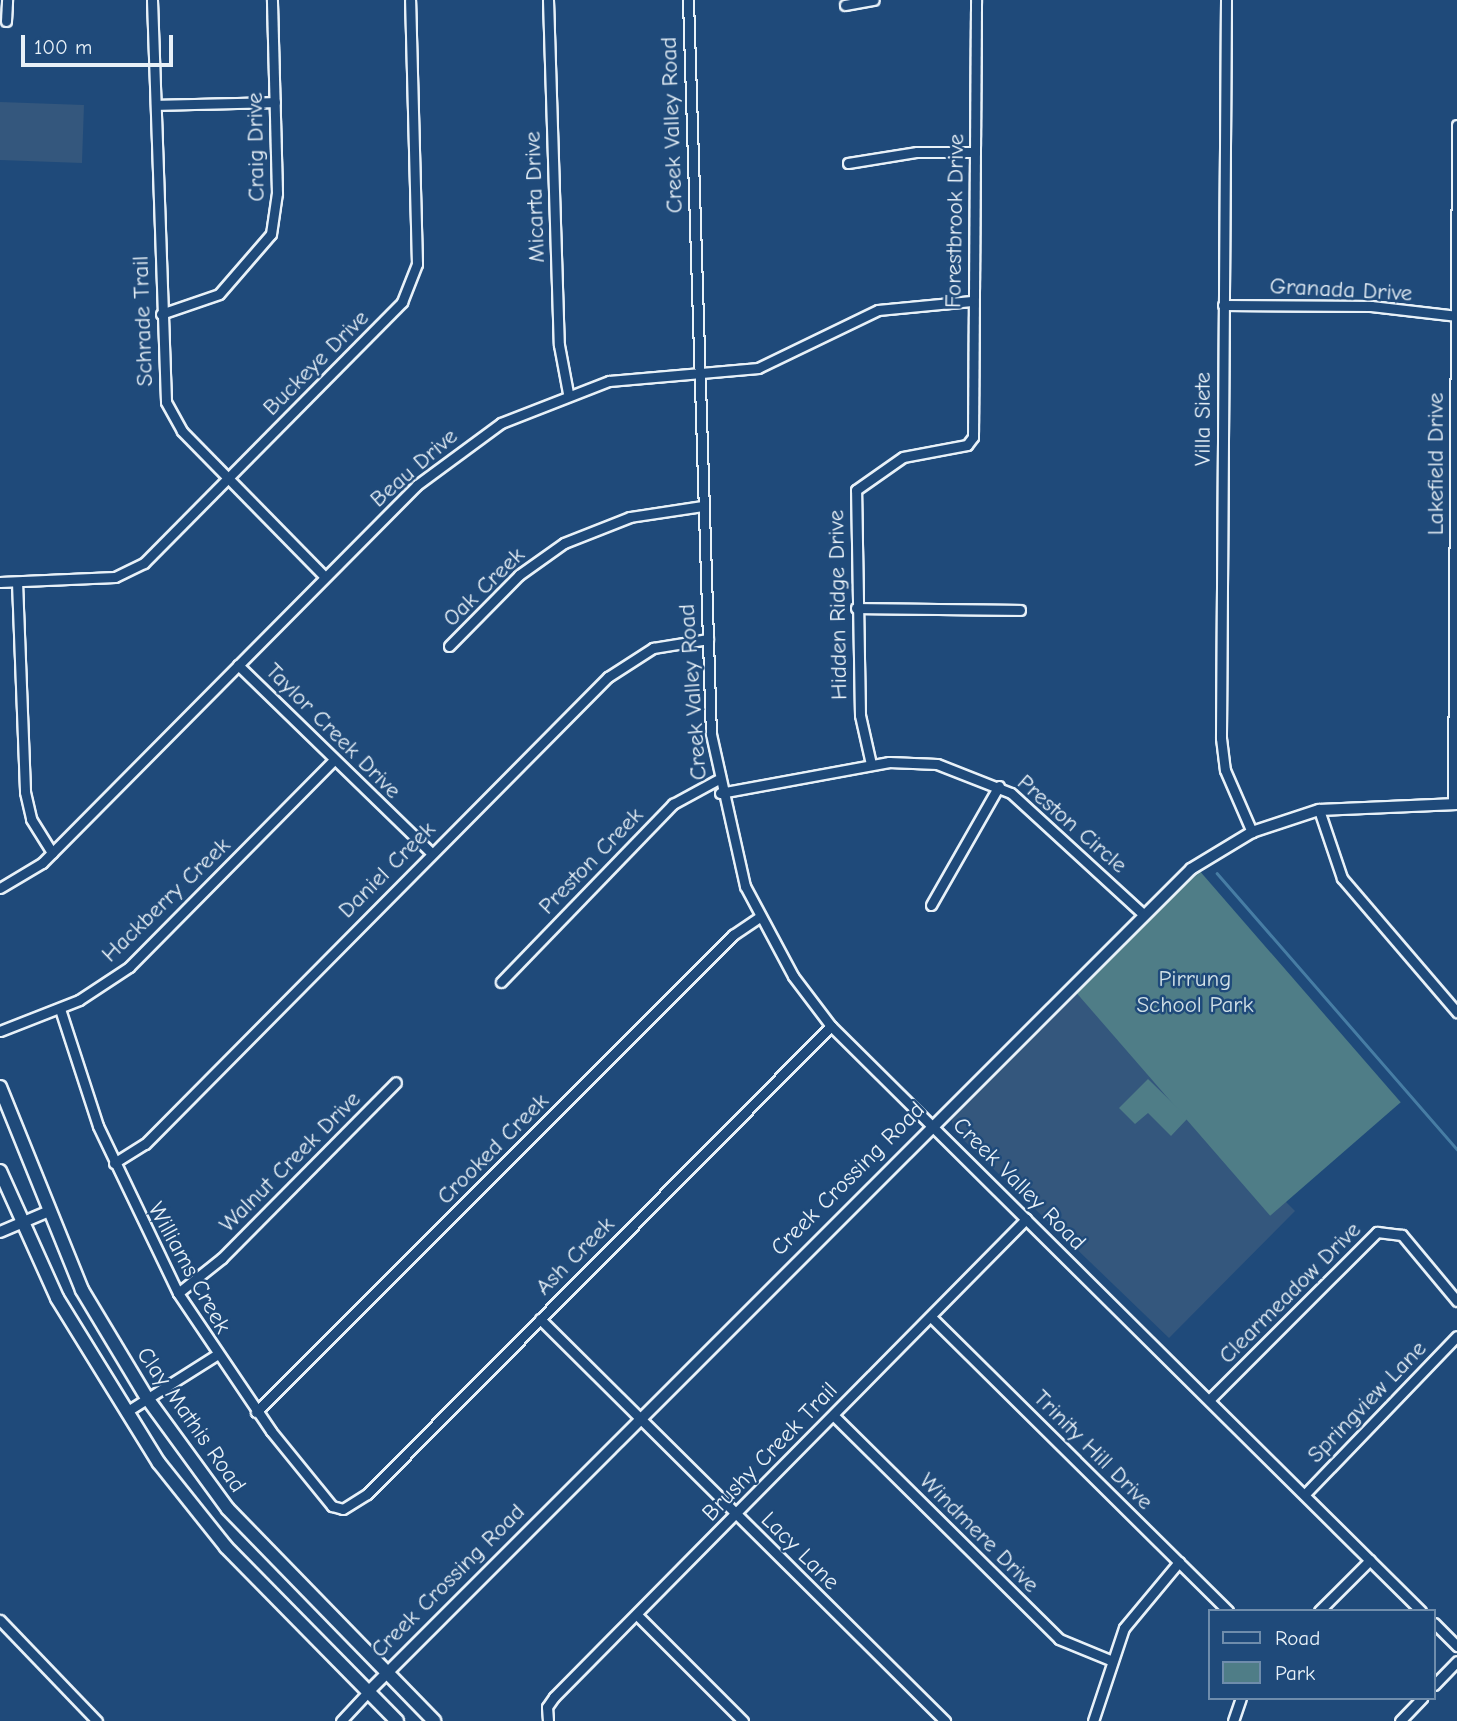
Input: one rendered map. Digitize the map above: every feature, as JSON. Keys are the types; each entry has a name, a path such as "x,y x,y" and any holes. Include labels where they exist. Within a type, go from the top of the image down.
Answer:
{"main road":[{"name":"Clay Mathis Road","path":"0,1087 47,1212 82,1290 147,1398 228,1509 434,1721"},
{"name":"Clay Mathis Road","path":"0,1171 20,1224 126,1412 226,1547 397,1721"}],"street":[{"path":"2,21 7,0"},
{"name":"Schrade Trail","path":"152,0 161,314 169,412 227,480 325,577"},
{"name":"Craig Drive","path":"161,314 199,306 219,293 271,234 278,193 272,0"},
{"name":"Buckeye Drive","path":"0,582 115,577 133,569 227,480 394,312 413,284 410,0"},
{"name":"Micarta Drive","path":"548,0 559,345 568,393"},
{"name":"Creek Valley Road","path":"688,0 698,372 708,639 717,780 739,870 760,917 831,1026 932,1123 1419,1609"},
{"path":"845,5 874,0"},
{"name":"Forestbrook Drive","path":"972,442 976,0"},
{"name":"Villa Siete","path":"1226,0 1221,738 1225,769 1252,832"},
{"path":"156,105 275,102"},
{"name":"Lakefield Drive","path":"1455,804 1457,125"},
{"path":"848,163 917,152 975,152"},
{"name":"Beau Drive","path":"0,888 52,853 325,577 457,452 518,413 568,393 626,377 770,364 878,310 972,301"},
{"name":"Granada Drive","path":"1223,305 1371,306 1457,316"},
{"name":"Hidden Ridge Drive","path":"871,764 861,728 856,608 859,486 903,457 972,442"},
{"name":"Oak Creek","path":"449,646 519,575 564,543 629,517 703,506"},
{"path":"16,582 25,792 31,819 52,853"},
{"path":"856,608 1020,610"},
{"name":"Daniel Creek","path":"114,1163 145,1144 430,853 618,668 653,648 708,639"},
{"name":"Taylor Creek Drive","path":"238,665 430,853"},
{"name":"Hackberry Creek","path":"0,1031 60,1009 129,967 334,760"},
{"name":"Preston Circle","path":"720,793 871,764 937,764 999,786 1144,915"},
{"name":"Preston Creek","path":"501,982 673,804 717,780"},
{"path":"931,905 999,786"},
{"name":"Creek Crossing Road","path":"341,1721 932,1123 1191,869 1252,832 1319,810 1455,804"},
{"path":"1319,810 1342,878 1457,1012"},
{"name":"Crooked Creek","path":"256,1412 723,945 760,917"},
{"name":"Williams Creek","path":"60,1009 114,1163 178,1293 216,1355 256,1412 332,1506 343,1509"},
{"name":"Ash Creek","path":"343,1509 367,1494 831,1026"},
{"name":"Walnut Creek Drive","path":"178,1293 222,1258 396,1082"},
{"path":"0,1232 47,1212"},
{"name":"Brushy Creek Trail","path":"547,1717 554,1697 1026,1219"},
{"name":"Clearmeadow Drive","path":"1209,1400 1377,1232 1402,1235 1457,1301"},
{"name":"Trinity Hill Drive","path":"931,1317 1226,1609"},
{"name":"Lacy Lane","path":"540,1319 945,1721"},
{"name":"Springview Lane","path":"1305,1494 1457,1336"},
{"path":"126,1412 216,1355"},
{"name":"Windmere Drive","path":"833,1415 1059,1639 1110,1660"},
{"path":"1321,1609 1370,1560"},
{"path":"1093,1721 1110,1660 1141,1605 1179,1562"},
{"path":"637,1615 743,1721"},
{"path":"0,1620 97,1721"},
{"path":"1436,1625 1457,1646"},
{"path":"1436,1683 1457,1661"},
{"path":"1233,1721 1240,1700"},
{"path":"1400,1721 1420,1700"}],"shaded area":[{"path":"0,102 84,105 82,163 0,160"},
{"path":"1075,991 1295,1211 1169,1338 953,1130 952,1119"}],"green space":[{"name":"Pirrung School Park","path":"1198,869 1401,1102 1270,1216 1067,982"},
{"path":"1148,1079 1188,1118 1171,1136 1148,1113 1135,1124 1119,1108"}],"waterway":[{"path":"1217,873 1457,1149"}]}
